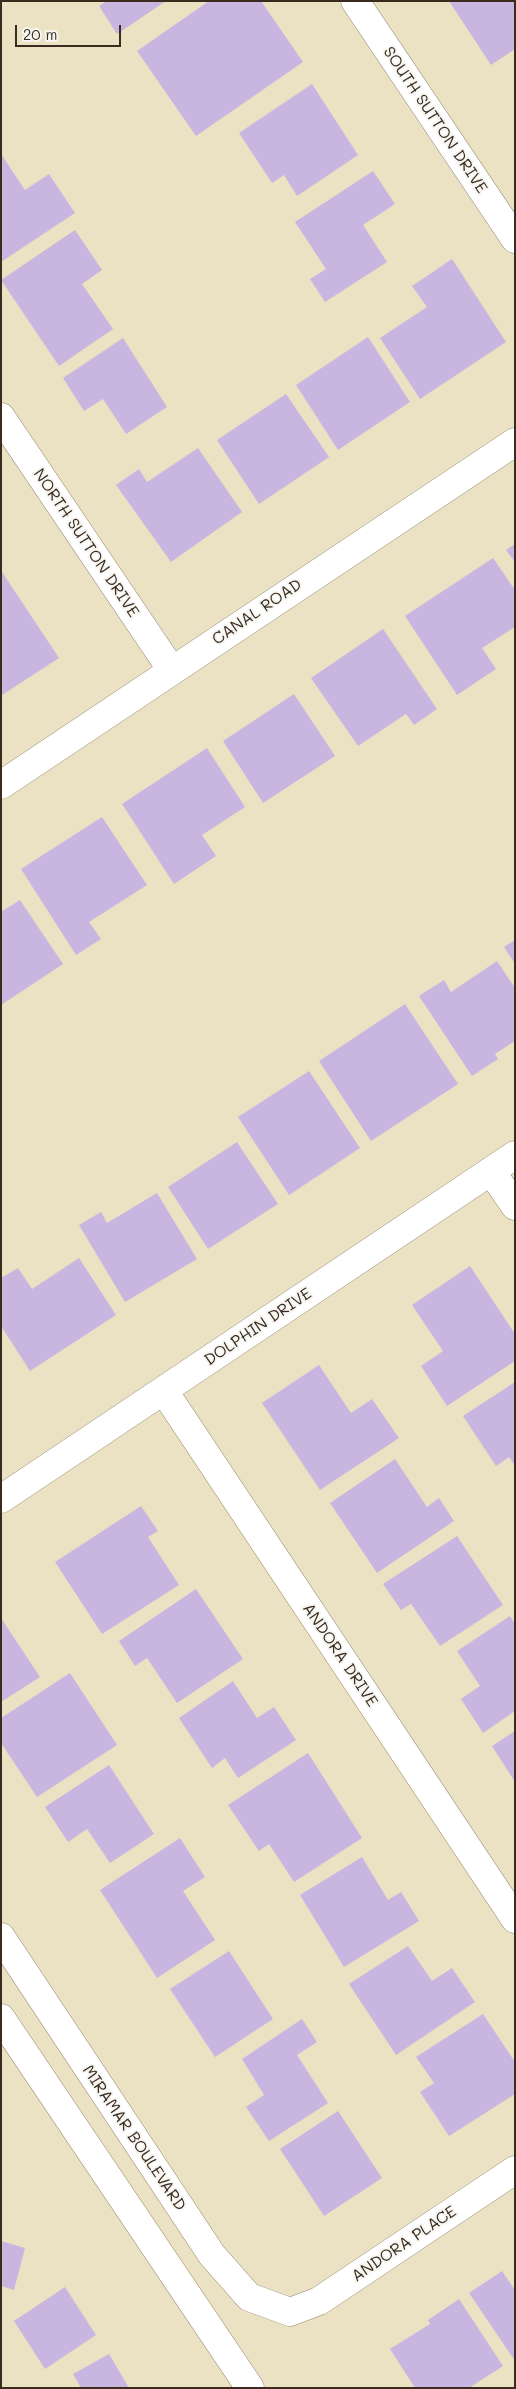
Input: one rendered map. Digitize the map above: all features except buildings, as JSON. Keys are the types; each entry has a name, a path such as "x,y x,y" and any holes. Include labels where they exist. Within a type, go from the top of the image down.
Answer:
{"street":[{"name":"SOUTH SUTTON DRIVE","path":"355,1 515,239"},
{"name":"NORTH SUTTON DRIVE","path":"1,417 171,669"},
{"name":"CANAL ROAD","path":"1,785 171,669 515,442"},
{"name":"DOLPHIN DRIVE","path":"1,1499 515,1155"},
{"path":"491,1171 515,1206"},
{"name":"ANDORA DRIVE","path":"164,1390 515,1919"},
{"name":"MIRAMAR BOULEVARD","path":"1,1937 212,2255 248,2297 290,2312"},
{"path":"1,2018 225,2354 250,2388"},
{"name":"ANDORA PLACE","path":"290,2312 319,2302 515,2170"}]}
